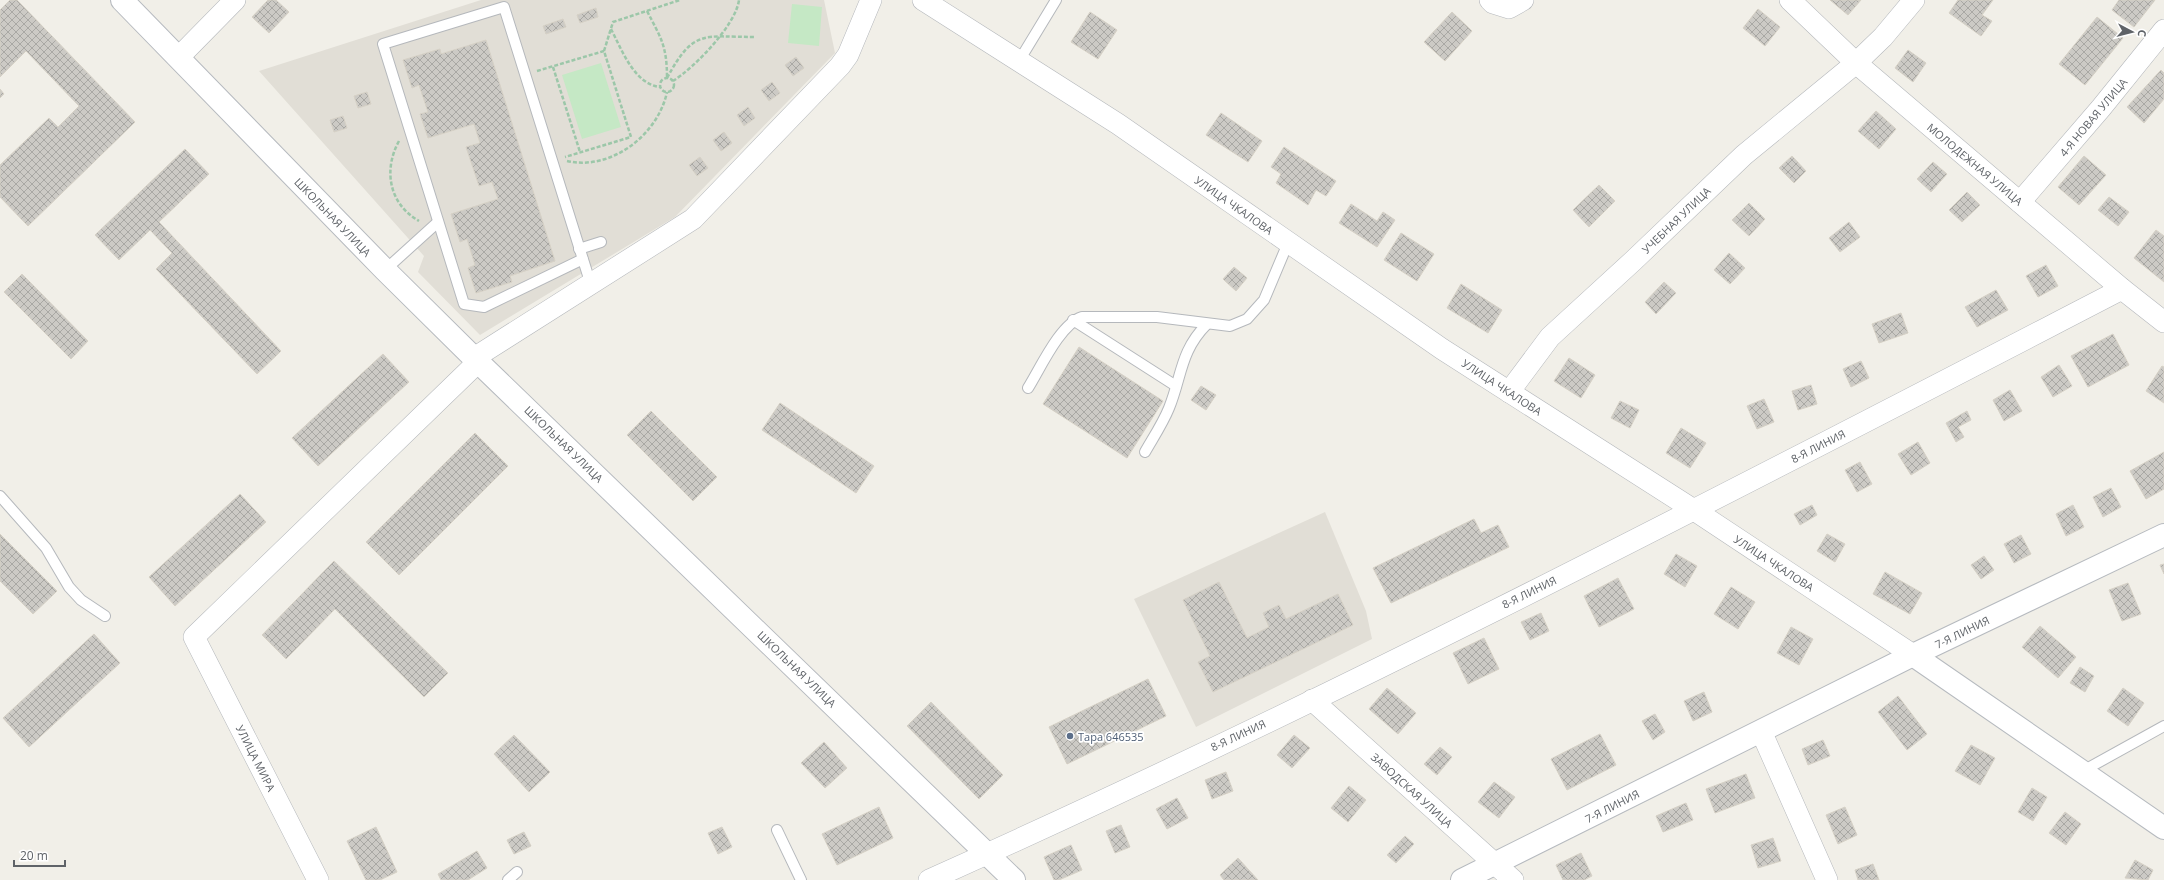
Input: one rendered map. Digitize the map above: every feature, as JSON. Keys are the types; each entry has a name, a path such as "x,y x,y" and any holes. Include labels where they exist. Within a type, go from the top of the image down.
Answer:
{"street":[{"name":"ШКОЛЬНАЯ УЛИЦА","path":"122,0 385,270 476,360 1014,880"},
{"path":"179,57 235,0"},
{"path":"476,360 693,219 840,66 848,55 871,0"},
{"name":"УЛИЦА ЧКАЛОВА","path":"923,0 1118,124 1442,349 1694,510 1913,655 2164,828"},
{"path":"1490,0 1508,8 1523,0"},
{"name":"МОЛОДЕЖНАЯ УЛИЦА","path":"1790,0 1856,63 2122,289 2164,322"},
{"name":"УЧЕБНАЯ УЛИЦА","path":"1509,392 1550,337 1633,261 1744,155 1856,63 1883,37 1914,0"},
{"name":"4-Я НОВАЯ УЛИЦА","path":"2020,202 2101,108 2164,30"},
{"name":"8-Я ЛИНИЯ","path":"929,880 988,854 1312,700 1694,510 2122,289"},
{"name":"УЛИЦА МИРА","path":"318,880 194,637 476,360"},
{"name":"7-Я ЛИНИЯ","path":"1462,880 1913,655 2164,535"},
{"name":"ЗАВОДСКАЯ УЛИЦА","path":"1312,700 1513,880"},
{"path":"1761,731 1827,880"}],"lane":[{"path":"1019,61 1056,0"},
{"path":"583,260 484,307 464,304 436,224 410,129 383,44 504,7 525,75 555,160 580,249 590,285"},
{"path":"385,270 436,224"},
{"path":"580,249 601,242"},
{"path":"1028,388 1062,333 1073,320 1082,317 1157,317 1230,326 1247,319 1264,300 1288,243"},
{"path":"1073,320 1176,386"},
{"path":"1145,452 1169,408 1183,361 1195,337 1208,324"},
{"path":"0,496 46,548 69,587 81,600 104,616"},
{"path":"2082,772 2146,734 2164,726"},
{"path":"777,830 801,880"},
{"path":"508,880 517,872"}],"path":[{"path":"555,160 631,137 604,51 613,22 680,0"},
{"path":"555,160 580,164 598,162 618,154 637,141 653,124 663,106 667,92 672,89 673,81 697,63 719,37 735,12 739,0"},
{"path":"647,11 665,47 667,56 667,78"},
{"path":"611,28 638,76 651,86 660,87 667,92"},
{"path":"660,87 662,80 667,78 678,58 693,42 704,37 755,37"},
{"path":"525,75 604,51"},
{"path":"553,66 580,152"},
{"path":"667,78 673,81"},
{"path":"410,129 399,141 393,152 390,164 391,188 404,210 413,218 436,224"}],"shaded area":[{"path":"481,0 824,0 835,53 675,217 480,335 418,272 424,256 259,71"},
{"path":"1325,512 1366,611 1372,639 1196,727 1134,599"}],"green space":[{"path":"792,4 822,7 819,46 788,43"},
{"path":"601,63 621,127 582,139 562,75"}],"building":[{"path":"10,0 17,0 135,122 28,226 0,197 0,165 49,118 58,127 79,106 26,51 0,77 0,10"},
{"path":"268,0 276,0 289,12 269,33 252,17"},
{"path":"1830,0 1861,0 1848,15"},
{"path":"1958,0 1993,0 1982,15 1992,21 1981,36 1949,13"},
{"path":"2119,0 2155,0 2134,27 2112,10"},
{"path":"596,8 598,17 580,23 577,15"},
{"path":"1758,9 1780,27 1765,46 1743,28"},
{"path":"1090,12 1117,30 1098,59 1071,42"},
{"path":"1452,12 1472,31 1445,61 1424,42"},
{"path":"2097,17 2123,38 2085,85 2059,64"},
{"path":"563,19 566,27 546,34 543,26"},
{"path":"486,40 555,261 510,276 512,282 476,293 468,268 475,265 467,239 460,242 451,214 498,199 492,182 479,186 466,147 480,143 474,124 428,138 420,114 428,112 419,85 412,88 403,60 440,49 441,54"},
{"path":"1908,50 1926,63 1913,82 1895,68"},
{"path":"796,57 804,68 793,76 785,65"},
{"path":"2161,70 2164,73 2164,99 2144,123 2127,107"},
{"path":"772,82 780,93 769,101 761,90"},
{"path":"0,89 4,94 0,98"},
{"path":"367,92 371,104 358,108 354,96"},
{"path":"748,107 755,118 744,126 737,115"},
{"path":"1876,111 1896,129 1879,149 1858,131"},
{"path":"1221,113 1262,141 1248,162 1206,135"},
{"path":"343,116 347,128 334,132 330,120"},
{"path":"724,132 732,143 721,151 713,140"},
{"path":"1284,147 1336,181 1326,196 1316,190 1308,205 1276,183 1281,174 1271,167"},
{"path":"185,149 209,174 159,222 281,351 257,374 156,269 172,253 150,230 119,260 95,235"},
{"path":"1792,156 1806,171 1794,183 1779,168"},
{"path":"2084,156 2106,175 2079,205 2058,187"},
{"path":"700,157 708,168 697,176 689,165"},
{"path":"1933,162 1947,174 1931,192 1917,179"},
{"path":"1599,185 1615,201 1589,227 1573,210"},
{"path":"1967,192 1980,205 1962,222 1949,210"},
{"path":"2109,197 2129,212 2118,226 2098,210"},
{"path":"1749,203 1765,219 1749,236 1732,220"},
{"path":"1351,204 1377,221 1383,212 1395,220 1377,247 1339,223"},
{"path":"1849,222 1860,237 1840,252 1829,238"},
{"path":"2156,230 2164,236 2164,282 2134,258"},
{"path":"1401,233 1434,254 1417,281 1384,260"},
{"path":"1729,253 1745,268 1730,284 1714,270"},
{"path":"2046,265 2058,286 2038,297 2026,276"},
{"path":"1234,267 1247,278 1236,291 1223,279"},
{"path":"22,274 88,341 71,359 4,292"},
{"path":"1664,282 1676,293 1656,314 1645,302"},
{"path":"1461,284 1502,310 1488,333 1447,308"},
{"path":"1996,290 2008,310 1977,327 1965,307"},
{"path":"1901,313 1908,333 1879,343 1872,324"},
{"path":"2113,334 2129,365 2088,387 2071,356"},
{"path":"1079,347 1163,401 1127,458 1043,404"},
{"path":"383,354 409,382 318,466 292,438"},
{"path":"1569,358 1595,375 1581,398 1554,381"},
{"path":"1861,361 1869,378 1851,387 1843,369"},
{"path":"2059,365 2072,386 2053,397 2041,377"},
{"path":"2162,366 2164,367 2164,403 2146,391"},
{"path":"1811,385 1817,404 1798,410 1792,391"},
{"path":"1201,386 1216,395 1206,410 1191,400"},
{"path":"2010,390 2022,411 2004,421 1993,400"},
{"path":"1764,399 1774,422 1757,429 1747,406"},
{"path":"1620,401 1639,410 1630,428 1611,418"},
{"path":"780,403 874,466 856,493 762,430"},
{"path":"651,411 717,477 693,501 627,435"},
{"path":"1967,411 1971,420 1958,427 1964,437 1956,442 1946,423"},
{"path":"1681,428 1706,443 1690,468 1666,453"},
{"path":"475,433 508,466 399,575 366,542"},
{"path":"1918,442 1930,463 1911,475 1898,454"},
{"path":"2164,452 2164,489 2146,499 2130,471"},
{"path":"1860,462 1872,484 1857,492 1845,470"},
{"path":"2111,488 2121,507 2103,517 2093,497"},
{"path":"240,494 266,522 175,606 149,577"},
{"path":"1812,505 1817,515 1800,525 1794,514"},
{"path":"2073,505 2084,527 2066,536 2056,514"},
{"path":"1474,519 1481,533 1498,525 1509,547 1391,603 1373,568"},
{"path":"0,534 57,591 33,614 0,581"},
{"path":"1827,534 1845,544 1835,562 1817,551"},
{"path":"2021,535 2031,554 2014,563 2004,544"},
{"path":"1676,554 1697,566 1685,587 1664,574"},
{"path":"1984,556 1994,570 1981,579 1971,565"},
{"path":"334,561 448,673 424,697 335,609 286,659 262,635"},
{"path":"2164,564 2164,574 2160,565"},
{"path":"1885,572 1922,593 1910,614 1873,594"},
{"path":"1618,578 1634,609 1599,627 1584,596"},
{"path":"1219,582 1247,638 1269,627 1263,613 1279,605 1286,619 1338,594 1353,625 1213,692 1198,662 1210,656 1183,600"},
{"path":"2128,583 2141,614 2122,621 2109,590"},
{"path":"1731,587 1755,602 1738,629 1714,614"},
{"path":"1541,613 1549,631 1530,640 1521,622"},
{"path":"2040,626 2076,657 2058,678 2022,647"},
{"path":"1791,627 1813,639 1799,665 1777,653"},
{"path":"94,634 120,663 29,747 3,718"},
{"path":"1484,638 1499,669 1468,684 1453,653"},
{"path":"2080,667 2094,676 2085,692 2070,683"},
{"path":"1148,679 1166,716 1067,764 1049,727"},
{"path":"1387,688 1416,713 1398,734 1369,709"},
{"path":"2123,688 2144,703 2128,726 2107,711"},
{"path":"1704,692 1712,712 1693,721 1684,701"},
{"path":"1898,696 1927,734 1907,750 1878,712"},
{"path":"931,702 1003,775 979,799 907,726"},
{"path":"1655,714 1665,732 1653,740 1642,721"},
{"path":"1600,734 1616,765 1567,790 1551,759"},
{"path":"514,735 550,772 529,792 494,754"},
{"path":"1294,735 1310,748 1292,768 1277,755"},
{"path":"1823,740 1830,756 1808,765 1802,749"},
{"path":"824,742 847,768 825,788 801,763"},
{"path":"1971,745 1995,758 1980,785 1955,771"},
{"path":"1440,747 1452,757 1437,775 1424,764"},
{"path":"1226,772 1233,791 1212,799 1205,780"},
{"path":"1746,774 1755,798 1715,813 1706,789"},
{"path":"1494,782 1515,797 1499,818 1478,802"},
{"path":"1349,786 1366,800 1348,822 1331,808"},
{"path":"2032,788 2047,797 2033,821 2018,812"},
{"path":"1177,798 1188,818 1167,829 1156,809"},
{"path":"1686,803 1693,820 1663,832 1656,816"},
{"path":"879,807 893,838 837,865 822,834"},
{"path":"1845,807 1857,835 1838,844 1826,815"},
{"path":"2065,812 2081,824 2066,845 2049,833"},
{"path":"1121,825 1130,847 1115,853 1106,831"},
{"path":"376,827 397,872 380,880 366,880 347,841"},
{"path":"722,827 732,847 718,854 708,833"},
{"path":"524,832 531,846 514,854 507,840"},
{"path":"1405,836 1414,844 1396,863 1387,855"},
{"path":"1773,838 1781,861 1758,868 1751,845"},
{"path":"1071,845 1082,870 1059,880 1054,880 1044,857"},
{"path":"477,851 487,868 468,880 441,880 438,874"},
{"path":"1581,853 1592,876 1584,880 1563,880 1556,865"},
{"path":"1238,858 1258,880 1224,880 1220,875"},
{"path":"2135,860 2153,870 2148,880 2125,878"},
{"path":"1873,864 1879,880 1858,880 1855,870"}],"place":[{"name":"Тара 646535","path":"1070,736"}]}
